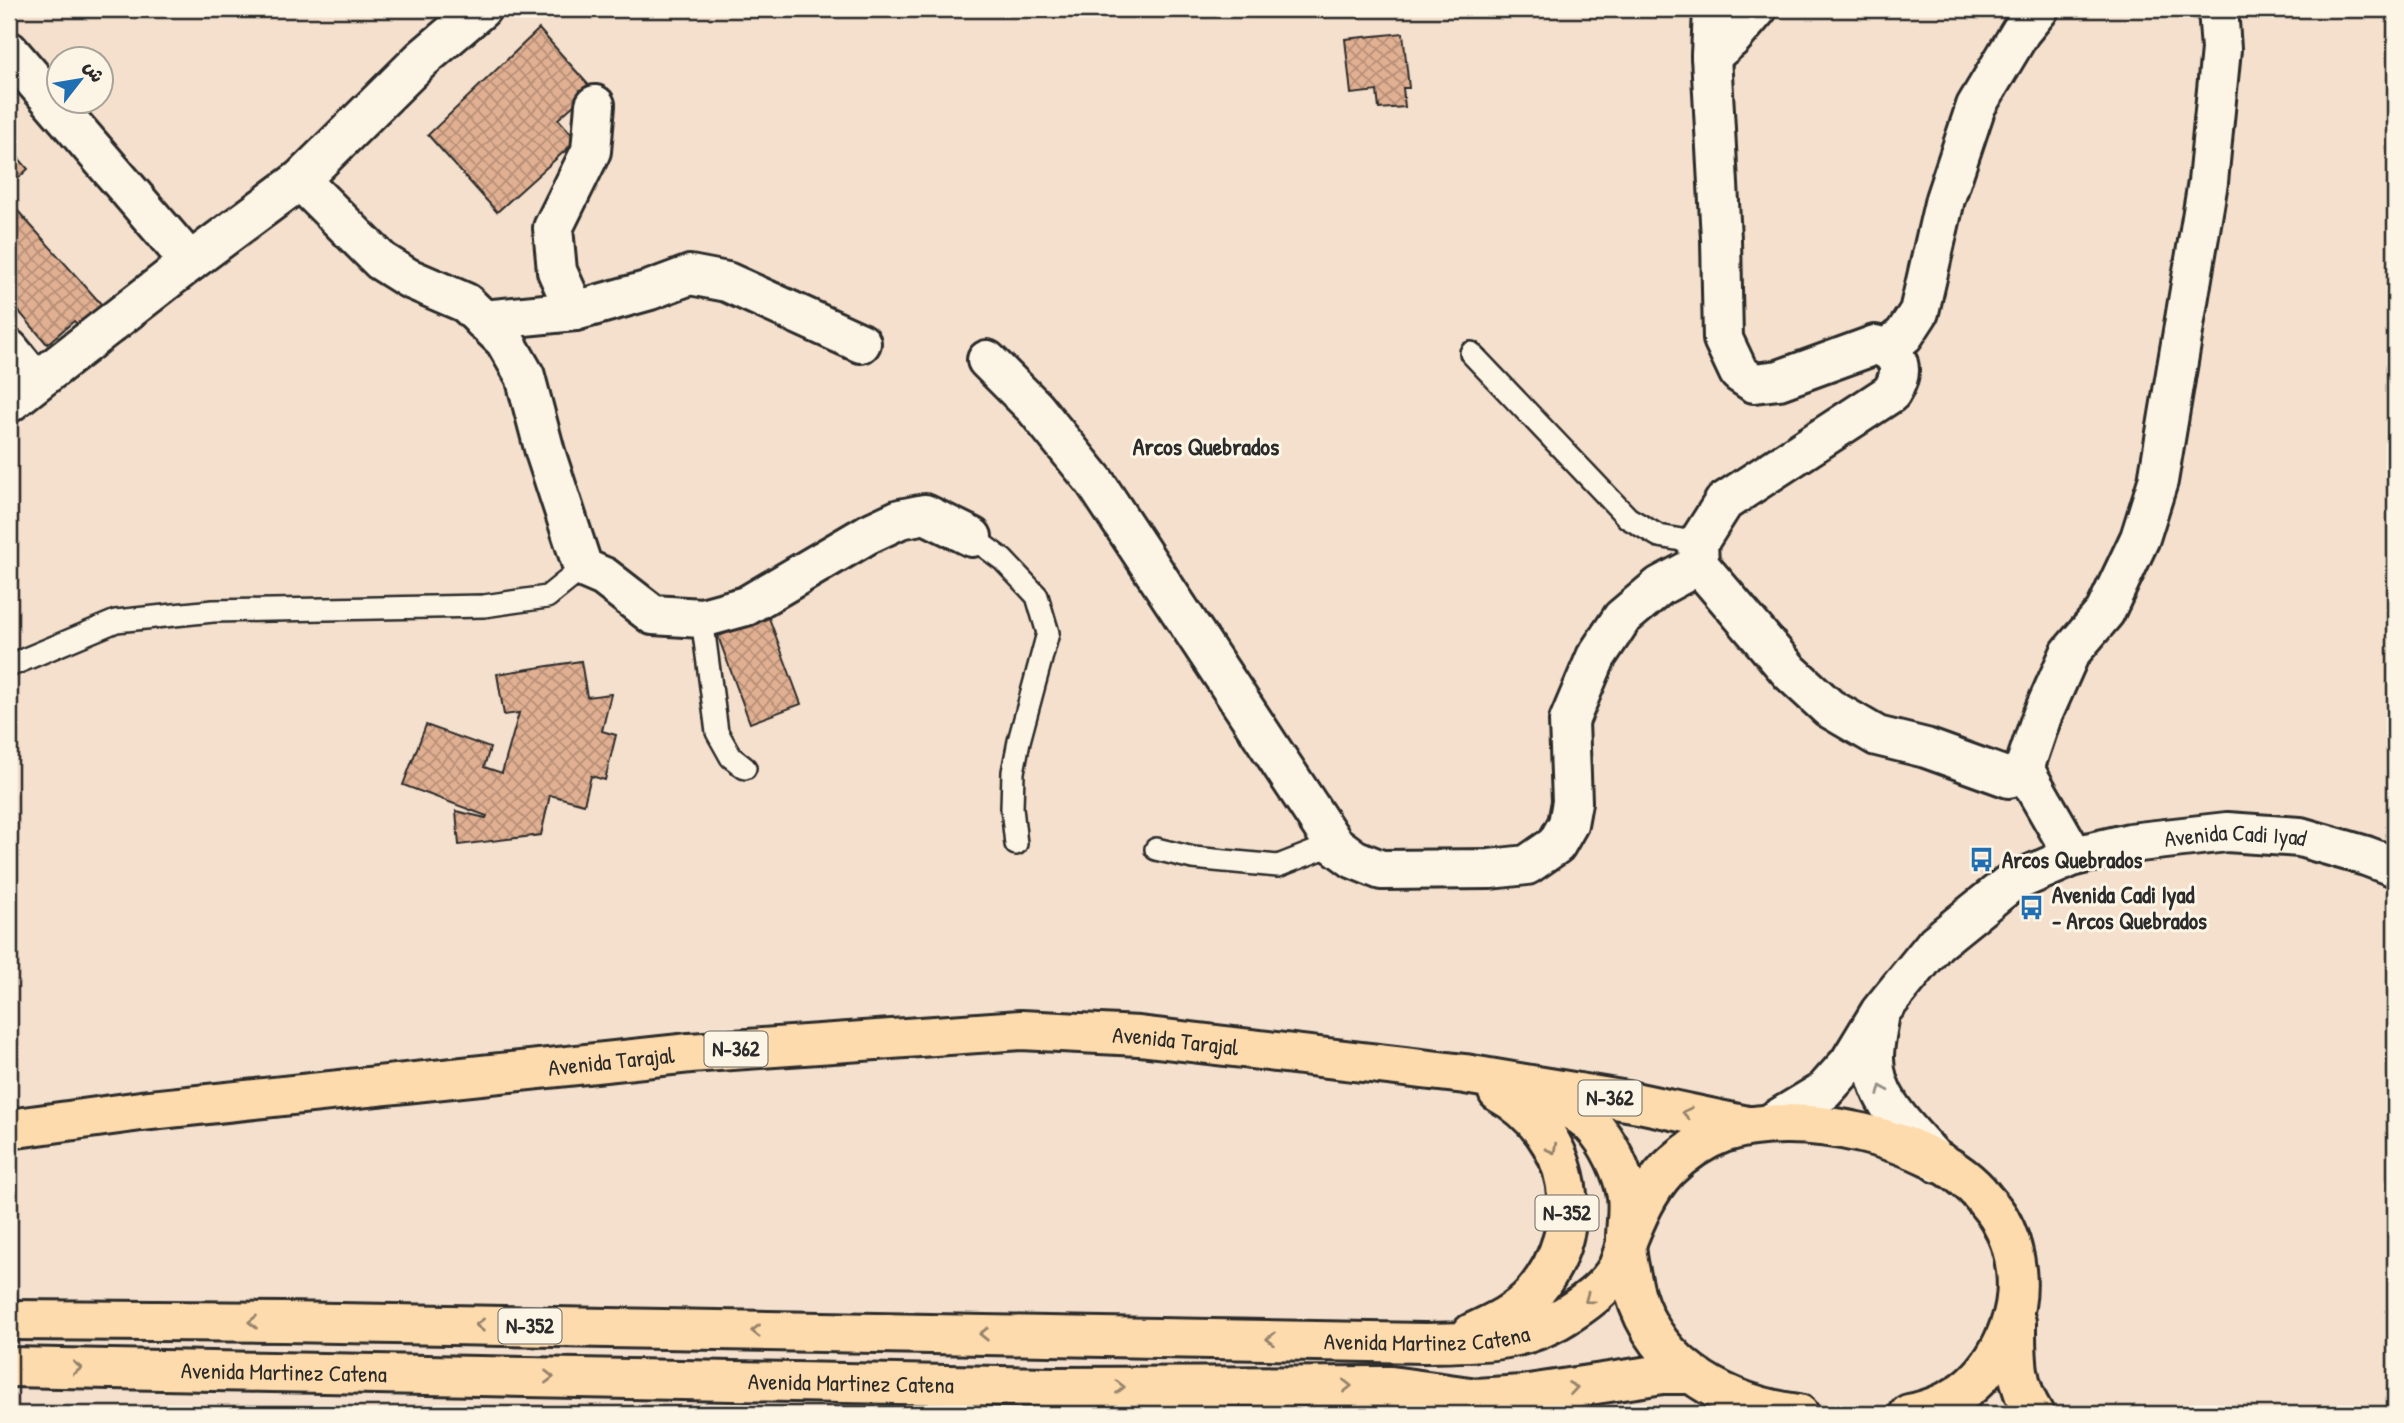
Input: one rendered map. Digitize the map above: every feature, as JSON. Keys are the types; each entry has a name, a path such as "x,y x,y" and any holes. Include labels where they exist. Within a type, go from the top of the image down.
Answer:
{"highway":[{"name":"Avenida Tarajal","path":"9,1129 155,1109 690,1053 1020,1030 1153,1037 1465,1074 1762,1125"},
{"name":"Avenida Tarajal","path":"1465,1074 1551,1101 1573,1111 1592,1125 1616,1163 1627,1197 1626,1244"},
{"name":"N-352","path":"1452,1343 1500,1320 1533,1295 1554,1262 1566,1225 1568,1205 1568,1187 1562,1167 1542,1129 1508,1097 1465,1074"},
{"name":"N-352","path":"1799,1414 1733,1397 1690,1374 1669,1355 1652,1332 1631,1279 1626,1244 1650,1192 1681,1156 1698,1144 1725,1132 1762,1125 1830,1128 1880,1137 1920,1153 1960,1174 1975,1187 2000,1218 2014,1257 2017,1283 2017,1373 2024,1397 2034,1414"},
{"name":"Avenida Martinez Catena","path":"9,1320 297,1322 1452,1343 1507,1340 1538,1330 1570,1313 1598,1292 1617,1269 1626,1244"},
{"name":"N-352","path":"1909,1414 1933,1409 1962,1394 1987,1370 2004,1344 2016,1307"},
{"name":"Avenida Martinez Catena","path":"9,1367 1052,1387 1391,1386 1477,1398 1522,1395 1663,1374 1690,1374"}],"street":[{"path":"9,349 22,392 300,180 422,59 481,9"},
{"path":"987,360 1035,408 1095,482 1334,844 1353,859 1381,870 1490,869 1527,865 1556,845 1568,824 1572,802 1569,721 1596,657 1622,618 1699,554 1724,502 1891,393 1898,382 1900,371 1896,358 1887,348 1875,345 1779,380 1754,383 1739,373 1723,339 1721,239 1711,56 1713,9"},
{"path":"1711,56 1733,37 1757,9"},
{"path":"1887,348 1904,335 1919,312 1945,199 1976,106 2021,31 2039,9"},
{"path":"1699,554 1790,672 1829,708 1877,736 1926,748 2003,777 2009,778 2024,769 2042,716 2070,653 2105,612 2140,538 2158,481 2208,182 2221,49 2218,9"},
{"path":"9,51 190,262"},
{"path":"575,311 557,271 553,228 591,151 595,105"},
{"path":"300,180 381,261 408,278 466,303 505,341 525,376 545,452 583,568 604,577 653,615 702,618 746,606 868,534 900,519 925,514 972,537"},
{"path":"482,320 575,311 650,290 690,275 727,282 861,343"},
{"path":"2024,769 2074,856"},
{"name":"Avenida Cadi Iyad","path":"1762,1125 1824,1091 1849,1063 1880,1012 1936,943 2009,884 2074,856 2130,843 2227,832 2300,837 2395,867"},
{"path":"1880,1012 1874,1057 1880,1089 1891,1109 1938,1163"}],"lane":[{"path":"1471,353 1628,518 1699,554"},
{"path":"972,537 1003,560 1037,596 1048,633 1013,772 1012,808 1016,844"},
{"path":"9,666 116,621 213,611 484,606 547,597 583,568"},
{"path":"702,618 716,732 731,757 745,768"},
{"path":"1156,849 1193,858 1278,866 1334,844"}],"building":[{"path":"539,29 592,89 558,119 577,140 497,212 428,135"},
{"path":"1403,33 1409,88 1403,88 1405,107 1379,109 1377,91 1351,94 1345,39"},
{"path":"9,147 28,169 9,187"},
{"path":"9,201 102,305 78,325 74,321 47,344 9,300"},
{"path":"769,618 801,704 750,723 718,636"},
{"path":"581,661 587,697 611,694 602,731 616,735 605,780 591,776 584,804 550,795 541,835 459,845 456,811 486,818 487,816 403,785 426,725 490,748 484,767 502,773 519,713 504,715 497,674"}],"place":[{"name":"Arcos Quebrados","path":"1982,860"},
{"name":"Avenida Cadi Iyad - Arcos Quebrados","path":"2032,908"}],"district":[{"name":"Arcos Quebrados","path":"1206,447"}]}
